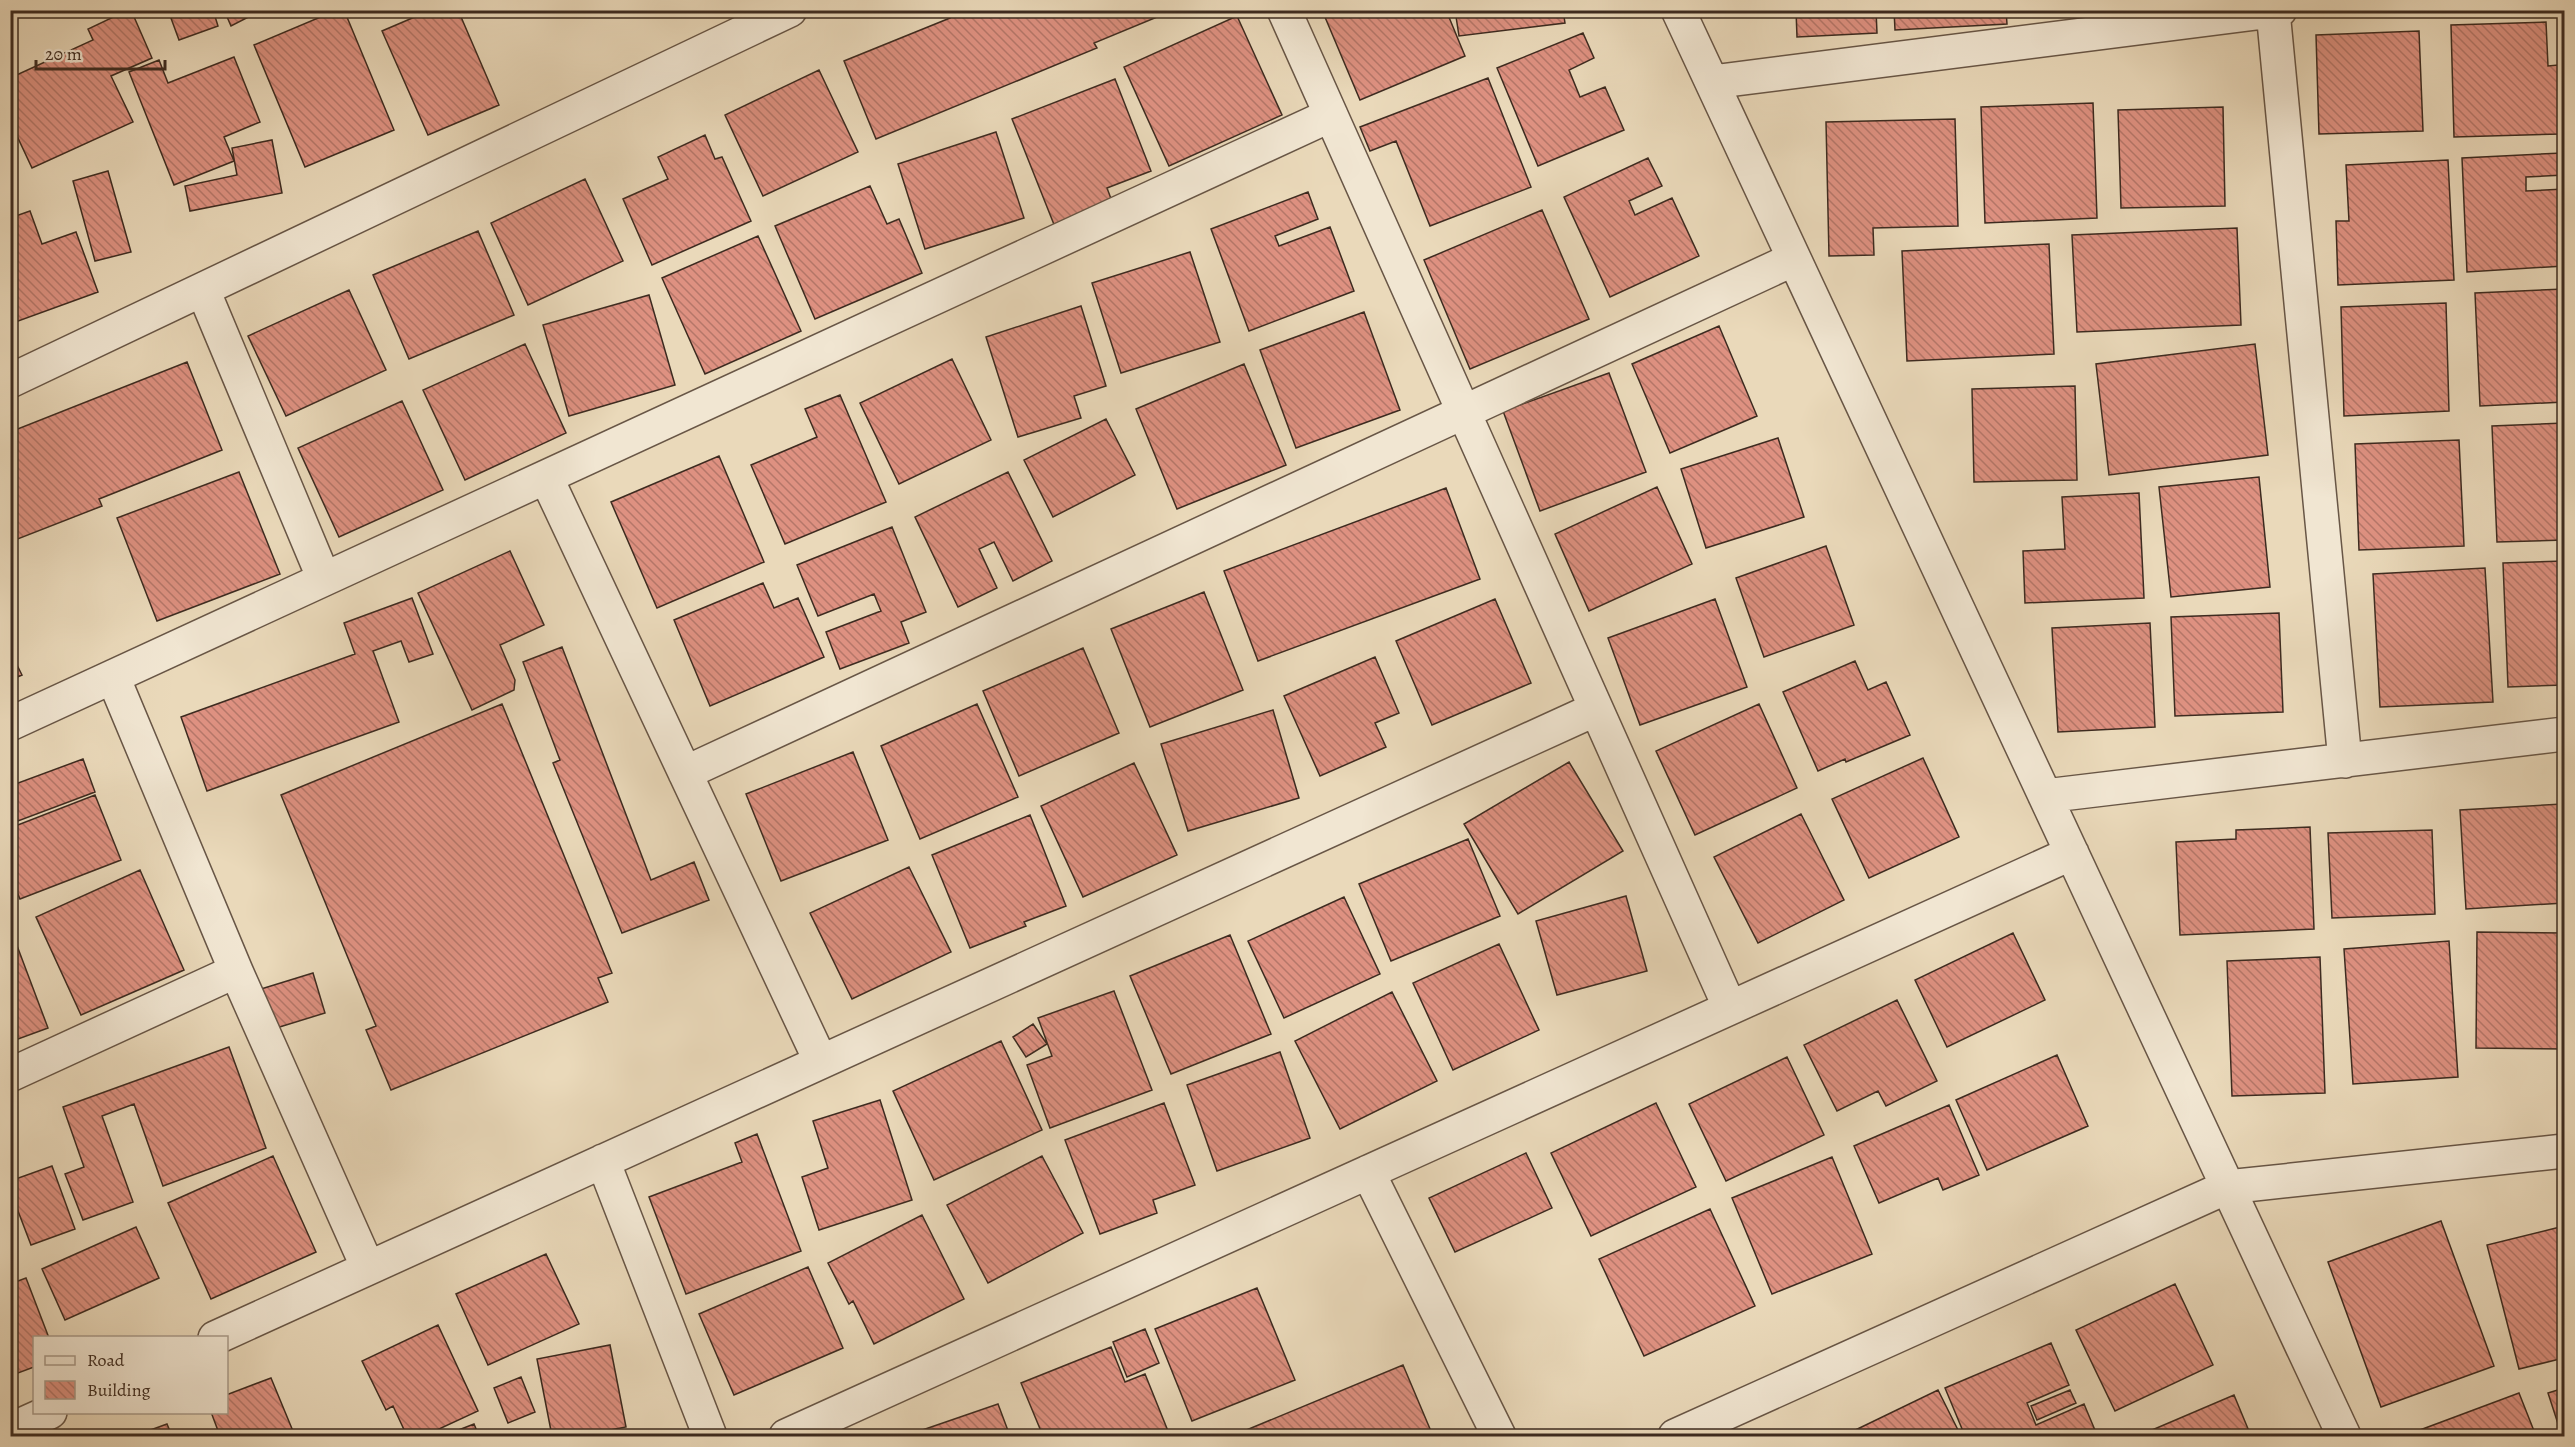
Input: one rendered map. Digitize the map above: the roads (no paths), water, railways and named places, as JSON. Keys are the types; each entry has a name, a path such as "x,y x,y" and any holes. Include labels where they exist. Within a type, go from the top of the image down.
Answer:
{"street":[{"path":"10,381 790,10"},
{"path":"1284,10 1730,1008"},
{"path":"1678,10 2344,1437"},
{"path":"1712,82 2276,11 2345,761"},
{"path":"10,724 1331,115"},
{"path":"685,773 1794,259"},
{"path":"203,290 324,579"},
{"path":"546,477 821,1062"},
{"path":"113,677 236,971 368,1268"},
{"path":"219,1336 1596,709"},
{"path":"2045,796 2565,734"},
{"path":"786,1437 2072,853"},
{"path":"10,1075 236,971"},
{"path":"1675,1437 2227,1187 2565,1151"},
{"path":"603,1161 710,1437"},
{"path":"1368,1172 1499,1437"},
{"path":"10,1431 48,1414"}]}
